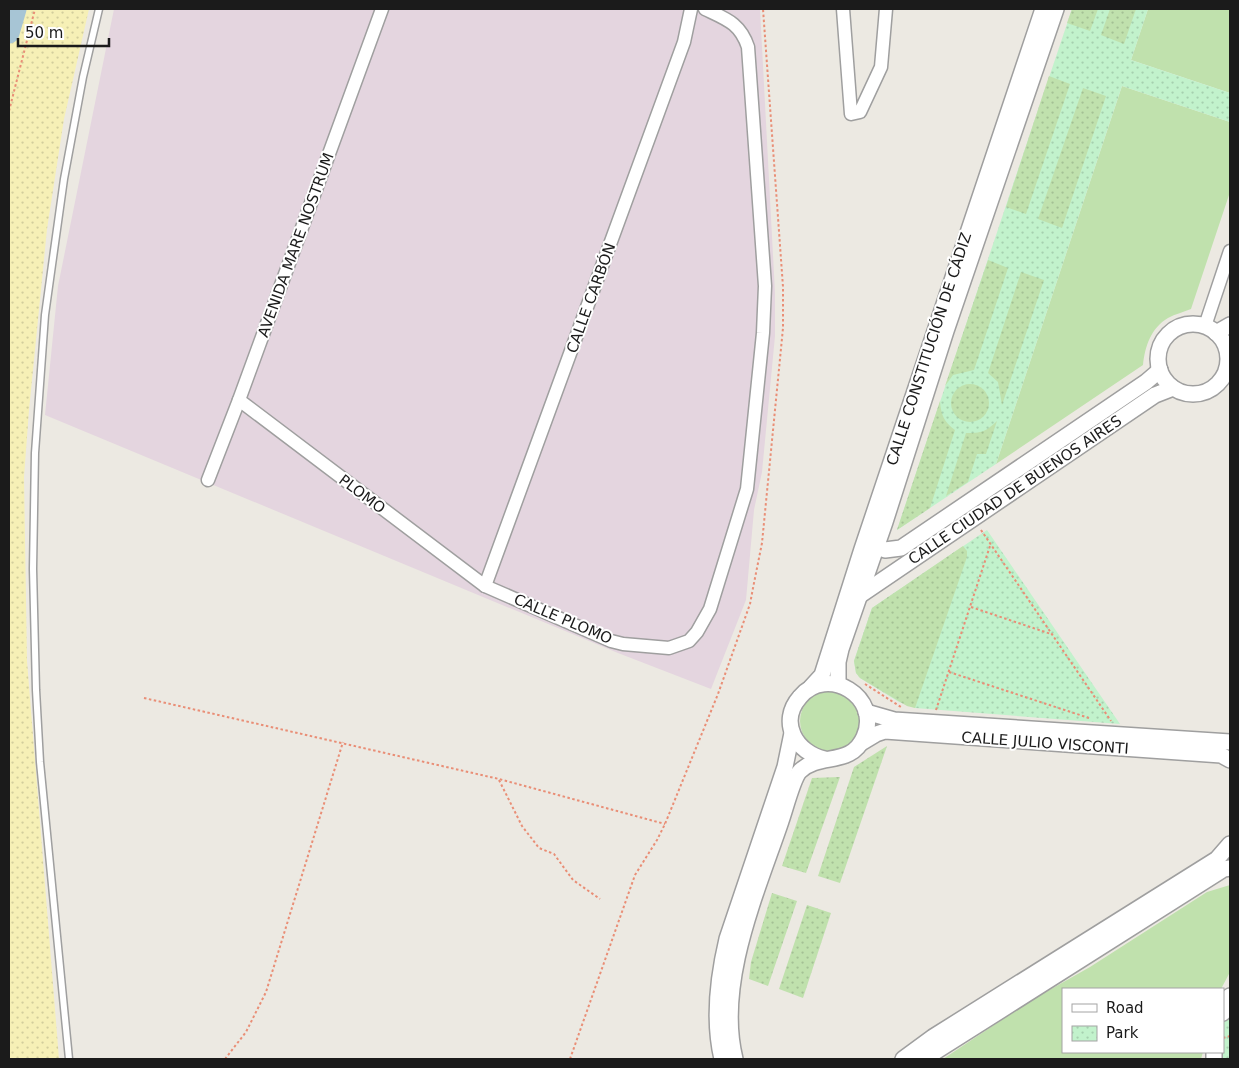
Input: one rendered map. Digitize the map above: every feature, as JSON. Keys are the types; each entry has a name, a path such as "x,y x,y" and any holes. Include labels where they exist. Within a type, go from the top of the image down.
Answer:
{"street":[{"name":"AVENIDA MARE NOSTRUM","path":"208,480 382,9"},
{"name":"CALLE CARBÓN","path":"485,586 684,42 691,9"},
{"name":"CALLE PLOMO","path":"485,586 600,637 622,644 669,648 689,641 697,632 710,609 747,489 762,333 764,286 748,47 744,34 736,25 705,9"},
{"path":"843,9 851,114 860,112 881,67 886,9"},
{"name":"CALLE CONSTITUCIÓN DE CÁDIZ","path":"838,684 838,662 858,596 869,548 1043,9"},
{"name":"CALLE CONSTITUCIÓN DE CÁDIZ","path":"811,687 822,675 869,548 946,331 1056,9"},
{"path":"1210,329 1230,251"},
{"path":"1192,324 1210,329 1229,348 1227,371 1214,388 1204,393 1182,393 1173,388 1163,377 1160,370 1158,357 1161,345 1169,334 1179,327 1192,324"},
{"path":"1210,329 1230,325"},
{"name":"CALLE CIUDAD DE BUENOS AIRES","path":"869,548 885,550 901,548 1138,388 1160,370"},
{"name":"CALLE CIUDAD DE BUENOS AIRES","path":"858,596 1155,395 1173,388"},
{"name":"PLOMO","path":"239,400 485,586"},
{"path":"722,1059 718,1015 722,961 727,940 785,767 792,733 791,715 795,704 802,694 811,687 822,684 838,684 853,691 859,697 866,712 867,728 861,743 849,754 834,759 816,757 807,753 792,733"},
{"name":"CALLE JULIO VISCONTI","path":"866,712 894,720 1230,742"},
{"name":"CALLE JULIO VISCONTI","path":"861,743 876,734 885,732 1221,755 1230,760"},
{"path":"735,1059 731,1021 732,993 735,964 741,939 799,772 825,759"},
{"path":"903,1059 933,1037 1217,859 1230,844"},
{"path":"924,1059 1224,869 1230,868"},
{"path":"1224,1011 1230,996"}],"lane":[{"path":"69,1059 40,762 36,699 33,569 35,453 45,315 64,179 99,9"}],"path":[{"path":"9,111 35,9"},
{"path":"981,530 1114,725 1108,725"},
{"path":"935,712 991,545"},
{"path":"970,607 1052,634"},
{"path":"949,672 1089,718"},
{"path":"865,684 903,708"},
{"path":"144,698 499,779 665,824"},
{"path":"225,1059 246,1032 266,992 342,742"},
{"path":"499,779 522,826 539,848 554,854 573,880 600,899"}],"shaded area":[{"path":"114,9 760,9 775,293 775,336 762,472 754,510 746,600 711,689 618,653 45,415 58,286"}],"green space":[{"path":"1072,9 1148,9 1131,60 1230,93 1230,122 1122,86 996,464 897,530"},
{"path":"1072,9 1098,9 1090,31 1067,23"},
{"path":"1110,9 1136,9 1124,44 1101,35"},
{"path":"1148,9 1230,9 1230,93 1131,60"},
{"path":"1049,76 1070,84 1026,214 1006,207"},
{"path":"1122,86 1230,122 1230,192 1191,309 1168,318 1157,327 1147,344 1143,365 996,464"},
{"path":"1083,88 1106,96 1062,228 1038,219"},
{"path":"988,260 1008,268 974,370 953,375 945,386"},
{"path":"1021,272 1044,280 1002,405 998,382 988,373"},
{"path":"970,384 984,389 989,403 984,417 970,422 956,417 951,403 956,389"},
{"path":"940,401 944,418 955,430 930,508 897,530"},
{"path":"997,421 986,454 977,454 968,482 946,496 966,433 983,431"},
{"path":"987,530 1120,724 915,708 899,702 860,678 856,673 854,661 872,608"},
{"path":"963,546 967,551 967,557 915,708 907,706 860,678 856,673 854,661 872,608"},
{"path":"824,691 836,691 852,699 858,709 860,721 858,733 852,743 836,751 824,751 808,743 800,727 800,715 808,699"},
{"path":"887,746 840,883 818,876 854,767"},
{"path":"840,777 806,873 782,866 812,778"},
{"path":"1230,885 1230,972 1222,988 1062,988 1062,1053 1203,1053 1201,1059 943,1059 1030,1001 1090,967 1207,892"},
{"path":"772,893 797,901 768,986 749,979 751,962"},
{"path":"807,905 831,913 803,998 779,989"},
{"path":"1230,996 1230,1059 1214,1059 1214,1053 1224,1053 1224,1011"}],"sand":[{"path":"9,9 89,9 64,119 47,229 24,477 27,661 59,1059 9,1059"}],"waterway":[{"path":"9,33 16,9"}]}
